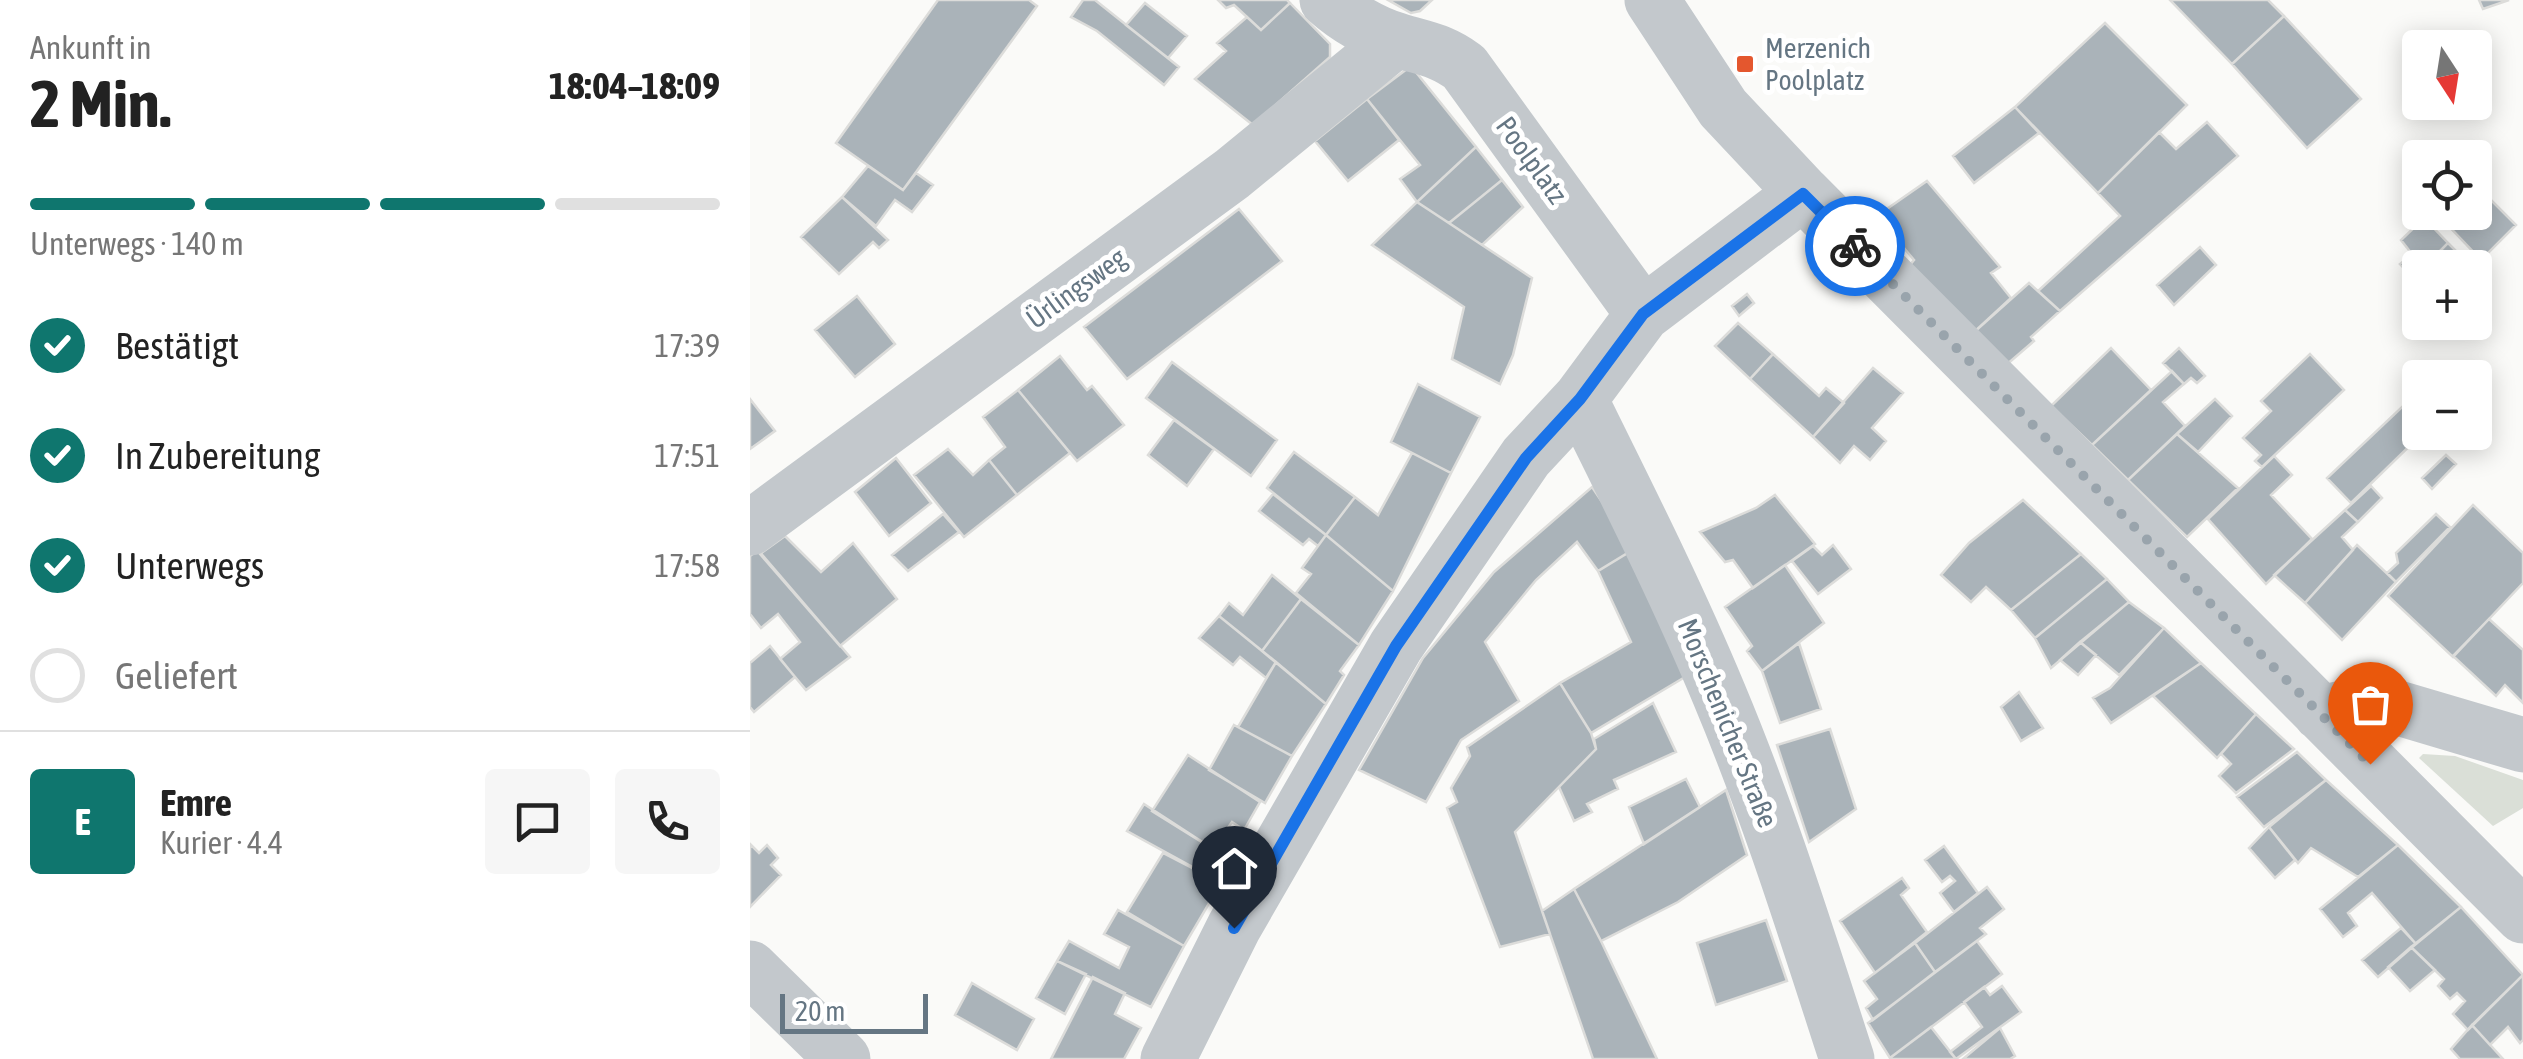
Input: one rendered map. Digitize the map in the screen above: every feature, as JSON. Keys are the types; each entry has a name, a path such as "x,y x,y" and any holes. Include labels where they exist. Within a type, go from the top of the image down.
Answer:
{"street":[{"name":"Poolplatz","path":"1327,0 1342,14 1396,40 1442,51 1464,67 1643,314"},
{"path":"1652,0 1723,108 1803,194 2523,916"},
{"name":"Ürlingsweg","path":"750,528 1232,174 1396,40"},
{"path":"1168,1059 1234,928 1396,646 1526,458 1580,399 1643,314 1803,194"},
{"name":"Morschenicher Straße","path":"1580,399 1681,604 1721,698 1785,868 1847,1059"},
{"path":"2320,713 2362,704 2394,707 2523,745"},
{"path":"750,968 844,1059"}],"shaded area":[{"path":"2423,754 2455,756 2523,780 2523,808 2493,826 2419,758"}],"building":[{"path":"938,0 1029,0 1037,6 903,190 836,143"},
{"path":"1083,0 1095,0 1179,67 1164,85 1097,31 1071,17"},
{"path":"1218,0 1290,3 1261,30 1234,5 1226,8"},
{"path":"1388,0 1432,0 1420,11 1411,13"},
{"path":"2170,0 2268,0 2284,16 2232,64"},
{"path":"2479,0 2509,0 2483,9"},
{"path":"1145,3 1187,36 1168,58 1126,25"},
{"path":"1290,3 1330,44 1330,57 1253,125 1195,79 1226,51 1217,43 1247,17 1261,30"},
{"path":"2284,16 2361,99 2307,148 2232,64"},
{"path":"2105,23 2187,105 2098,193 2015,107"},
{"path":"1411,66 1476,147 1417,202 1400,179 1420,165 1367,99"},
{"path":"1367,99 1399,140 1348,181 1315,141"},
{"path":"2015,107 2039,133 1974,183 1953,156"},
{"path":"2207,122 2238,156 2060,311 2038,291 2120,216 2098,193 2159,132 2176,149"},
{"path":"1476,147 1502,180 1449,223 1417,202"},
{"path":"868,166 903,190 916,173 933,185 912,212 895,200 876,226 842,197"},
{"path":"1502,180 1523,207 1482,245 1449,223"},
{"path":"1927,181 2000,267 1991,273 2011,298 1972,334 1909,266 1914,260 1899,242 1893,247 1871,220"},
{"path":"842,197 888,240 879,248 873,242 839,274 801,237"},
{"path":"2492,201 2516,225 2491,250 2471,250 2452,230 2492,230"},
{"path":"1417,202 1532,278 1513,355 1500,384 1452,359 1464,307 1372,245"},
{"path":"1239,209 1282,261 1127,379 1084,327"},
{"path":"2411,230 2436,230 2448,243 2441,250 2409,250 2401,240"},
{"path":"2200,247 2216,265 2174,305 2157,285"},
{"path":"2029,283 2060,311 2005,366 1972,334"},
{"path":"1747,294 1754,303 1739,316 1732,306"},
{"path":"857,296 895,344 855,377 815,330"},
{"path":"1738,323 1773,354 1750,379 1715,346"},
{"path":"2111,348 2151,390 2092,445 2051,406"},
{"path":"2179,348 2205,376 2197,383 2191,378 2184,384 2163,363"},
{"path":"1773,354 1819,396 1826,388 1844,403 1813,437 1750,379"},
{"path":"2310,354 2344,390 2262,467 2255,461 2261,455 2243,438 2271,411 2261,401"},
{"path":"1060,356 1087,390 1092,386 1124,425 1077,461 1018,390"},
{"path":"1172,362 1277,440 1251,476 1146,398"},
{"path":"1873,368 1903,393 1872,428 1886,441 1870,460 1854,446 1840,463 1813,437"},
{"path":"2172,371 2184,384 2163,402 2185,426 2128,480 2092,445"},
{"path":"1418,384 1480,417 1451,473 1391,442"},
{"path":"1018,390 1070,453 1017,495 989,460 1005,447 983,417"},
{"path":"750,399 775,431 750,449"},
{"path":"2215,399 2232,416 2198,452 2177,434"},
{"path":"2402,407 2402,450 2405,450 2351,503 2327,478"},
{"path":"1174,420 1214,449 1187,486 1148,455"},
{"path":"2177,434 2238,488 2187,537 2128,480"},
{"path":"948,449 973,475 989,460 1017,495 964,537 914,475"},
{"path":"1294,452 1355,497 1326,535 1267,488"},
{"path":"1412,453 1451,473 1393,591 1326,535 1355,497 1378,515"},
{"path":"2446,455 2456,464 2432,489 2422,478"},
{"path":"2274,456 2292,475 2271,495 2312,539 2266,584 2208,519"},
{"path":"896,458 931,503 889,536 855,492"},
{"path":"2371,486 2382,498 2358,522 2345,510"},
{"path":"1592,487 1634,549 1598,571 1577,542 1536,580 1485,642 1519,701 1461,740 1426,802 1359,770 1423,658 1494,572"},
{"path":"1273,494 1326,535 1318,546 1309,539 1303,545 1259,511"},
{"path":"1775,495 1815,544 1753,588 1733,560 1725,562 1700,532 1756,508"},
{"path":"2023,500 2081,554 2011,610 1986,587 1971,602 1941,575 1969,543"},
{"path":"2473,505 2523,553 2523,583 2453,657 2388,596"},
{"path":"2345,510 2358,522 2342,537 2353,550 2305,603 2274,575"},
{"path":"943,514 959,532 908,571 892,555"},
{"path":"2436,514 2450,527 2396,582 2387,573 2398,563 2396,553"},
{"path":"1326,535 1393,591 1359,645 1296,593 1311,574 1302,568"},
{"path":"785,536 821,572 853,543 897,599 840,646 760,554"},
{"path":"1833,545 1851,569 1818,594 1792,561 1813,546 1822,555"},
{"path":"2357,545 2396,582 2342,640 2305,603"},
{"path":"1634,549 1685,677 1591,733 1560,683 1631,642 1598,571"},
{"path":"758,550 850,657 806,690 780,659 800,642 778,614 761,628 750,614 750,556"},
{"path":"2081,554 2107,579 2035,638 2011,610"},
{"path":"1785,565 1824,623 1762,671 1747,651 1752,646 1725,607"},
{"path":"1272,575 1301,599 1262,651 1219,616 1229,603 1243,615"},
{"path":"2107,579 2129,602 2051,668 2035,638"},
{"path":"1301,599 1359,645 1340,671 1344,675 1326,704 1262,651"},
{"path":"2129,602 2164,628 2119,675 2080,642"},
{"path":"1219,616 1276,662 1266,678 1240,657 1233,665 1199,638"},
{"path":"2489,619 2523,650 2523,703 2505,685 2496,696 2453,656"},
{"path":"2164,628 2201,663 2111,723 2093,698 2110,688"},
{"path":"2080,642 2096,655 2078,675 2060,660"},
{"path":"1799,643 1821,709 1780,723 1762,671"},
{"path":"770,646 795,677 754,712 750,707 750,663"},
{"path":"1276,662 1326,704 1292,756 1238,727"},
{"path":"2201,663 2256,714 2217,758 2153,696"},
{"path":"1560,683 1591,733 1596,749 1515,832 1550,934 1500,947 1447,808 1457,802 1451,788 1470,756 1467,747"},
{"path":"2019,692 2043,728 2021,741 2001,707"},
{"path":"1653,703 1676,752 1614,780 1618,789 1587,804 1592,812 1574,821 1559,787 1596,749 1594,739"},
{"path":"2256,714 2294,749 2236,793 2219,776 2231,764 2221,754"},
{"path":"1234,725 1292,756 1265,803 1209,770"},
{"path":"1830,729 1856,809 1809,842 1777,745"},
{"path":"2297,752 2326,780 2264,827 2237,797"},
{"path":"1188,755 1260,802 1244,830 1232,822 1213,849 1152,811"},
{"path":"1686,779 1700,807 1644,844 1629,807"},
{"path":"2326,780 2398,845 2358,877 2311,848 2298,863 2269,827"},
{"path":"1726,790 1747,855 1678,902 1601,941 1574,889"},
{"path":"1144,804 1213,849 1200,871 1127,831"},
{"path":"2269,827 2295,860 2275,878 2249,848"},
{"path":"750,844 759,853 767,845 778,858 771,865 781,875 750,907"},
{"path":"2398,845 2461,907 2416,944 2372,893 2348,913 2357,926 2343,937 2320,909"},
{"path":"1944,846 1978,893 1954,912 1940,893 1955,881 1950,876 1942,882 1925,860"},
{"path":"1163,853 1221,883 1184,946 1127,912"},
{"path":"1902,878 1909,888 1901,895 1927,932 1875,973 1840,921"},
{"path":"1987,887 2004,909 1980,928 1986,934 1935,972 1915,943"},
{"path":"1574,889 1657,1059 1593,1059 1542,911"},
{"path":"2461,907 2523,975 2468,1030 2453,1014 2465,1001 2457,993 2450,999 2438,986 2444,979 2411,947"},
{"path":"1118,910 1184,946 1151,1007 1057,961 1069,941 1119,968 1129,947 1104,934"},
{"path":"1766,920 1787,981 1716,1005 1697,943"},
{"path":"2401,928 2416,944 2378,977 2362,960"},
{"path":"1977,941 2002,974 1890,1058 1868,1023"},
{"path":"1915,943 1935,972 1873,1020 1866,1008 1877,999 1864,981"},
{"path":"2411,947 2435,970 2410,991 2388,967"},
{"path":"1057,961 1086,974 1065,1014 1036,998"},
{"path":"2523,975 2523,1040 2520,1043 2508,1027 2490,1045 2472,1025"},
{"path":"1093,977 1125,993 1115,1014 1141,1028 1124,1059 1051,1059"},
{"path":"972,983 1034,1019 1017,1050 955,1015"},
{"path":"2002,986 2021,1012 1956,1059 1950,1052 1982,1027 1964,1002 1984,987 1990,995"},
{"path":"2472,1025 2503,1059 2460,1059 2451,1049"},
{"path":"1931,1027 1956,1059 1890,1058"},
{"path":"2000,1028 2015,1056 1963,1059"}],"way so far":[{"path":"1855,246 2370,764"}],"place":[{"name":"Merzenich Poolplatz","path":"1745,64"}],"route":[{"path":"1234,928 1396,646 1526,458 1580,399 1643,314 1803,194 1855,246"}]}
